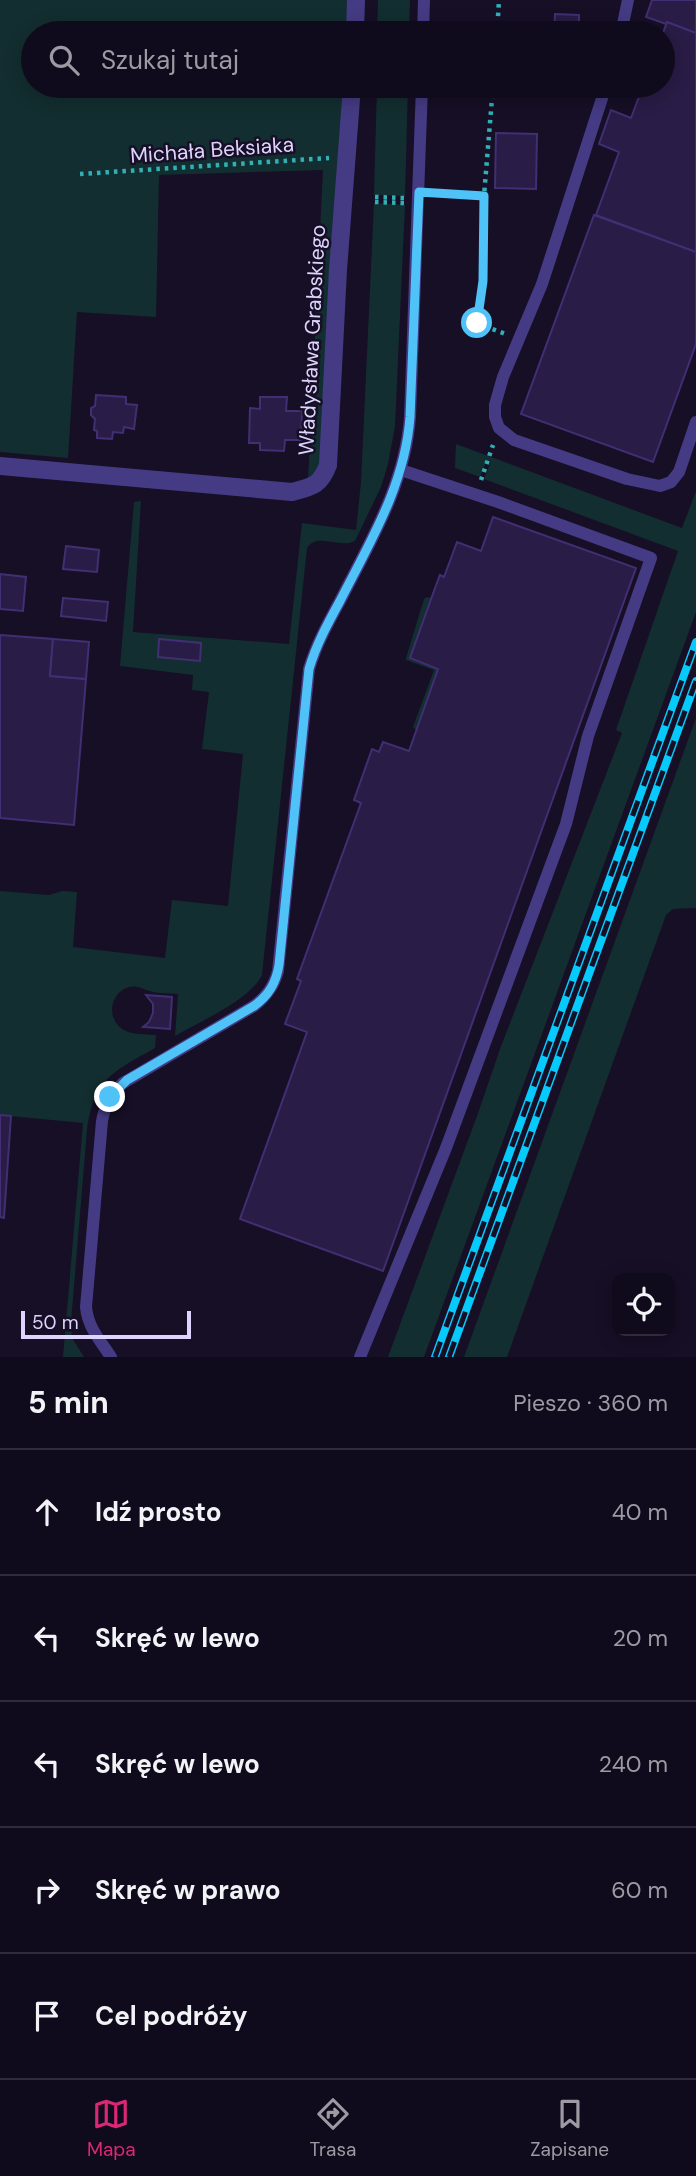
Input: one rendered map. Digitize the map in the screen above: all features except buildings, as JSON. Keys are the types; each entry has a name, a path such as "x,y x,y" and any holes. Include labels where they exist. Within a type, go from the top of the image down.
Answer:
{"street":[{"path":"355,21 356,0"},
{"name":"Władysława Grabskiego","path":"0,466 292,492 312,487 323,478 328,465 337,284 351,98"}],"lane":[{"path":"423,21 424,0"},
{"path":"624,21 628,0"},
{"path":"111,1357 92,1329 86,1310 102,1121 106,1105 113,1093 127,1080 254,1006 272,989 279,965 309,669 322,636 386,512 401,470 410,417 422,98"},
{"path":"602,98 542,284 503,377 495,405 495,417 502,432 514,440 626,479 656,486 667,484 677,476 696,422"},
{"path":"360,1357 446,1148 566,824 588,736 651,558 401,470"}],"path":[{"path":"498,21 499,0"},
{"path":"492,98 484,196 483,281 476,320 478,324 494,330"},
{"name":"Michała Beksiaka","path":"80,174 347,157"},
{"path":"419,192 484,196"},
{"path":"391,198 375,199 405,203"},
{"path":"482,479 492,450"}],"green space":[{"path":"0,0 350,0 349,21 21,21 21,98 345,98 323,467 308,480 323,170 159,175 156,317 77,312 68,458 0,452"},
{"path":"378,0 410,0 409,21 377,21"},
{"path":"377,98 408,98 405,196 374,195"},
{"path":"374,203 405,205 395,426 381,487 355,541 317,541 307,548 262,975 236,1002 175,1036 178,994 156,993 129,987 117,995 112,1014 118,1026 131,1033 156,1035 155,1048 108,1078 90,1113 71,1322 72,1338 84,1357 63,1357 83,1123 0,1115 0,891 49,895 62,891 77,892 73,947 165,958 172,900 228,906 243,754 202,749 209,692 192,690 193,675 120,666 134,502 141,501 133,632 289,644 302,523 356,530 361,482"},
{"path":"456,444 682,528 696,491 696,612 424,1357 388,1357 500,1049 622,733 616,730 678,551 484,479 491,461 487,460 480,477 455,468"},
{"path":"431,598 410,658 438,669 416,730 413,727 434,670 406,658 424,599"},
{"path":"696,718 696,908 673,909 666,915 507,1357 464,1357"}],"railway":[{"path":"435,1357 696,642"},
{"path":"449,1357 696,681"}],"route":[{"path":"110,1097 127,1080 254,1006 272,989 279,965 309,669 322,636 386,512 407,446 419,192 484,196 483,281 477,323"}]}
